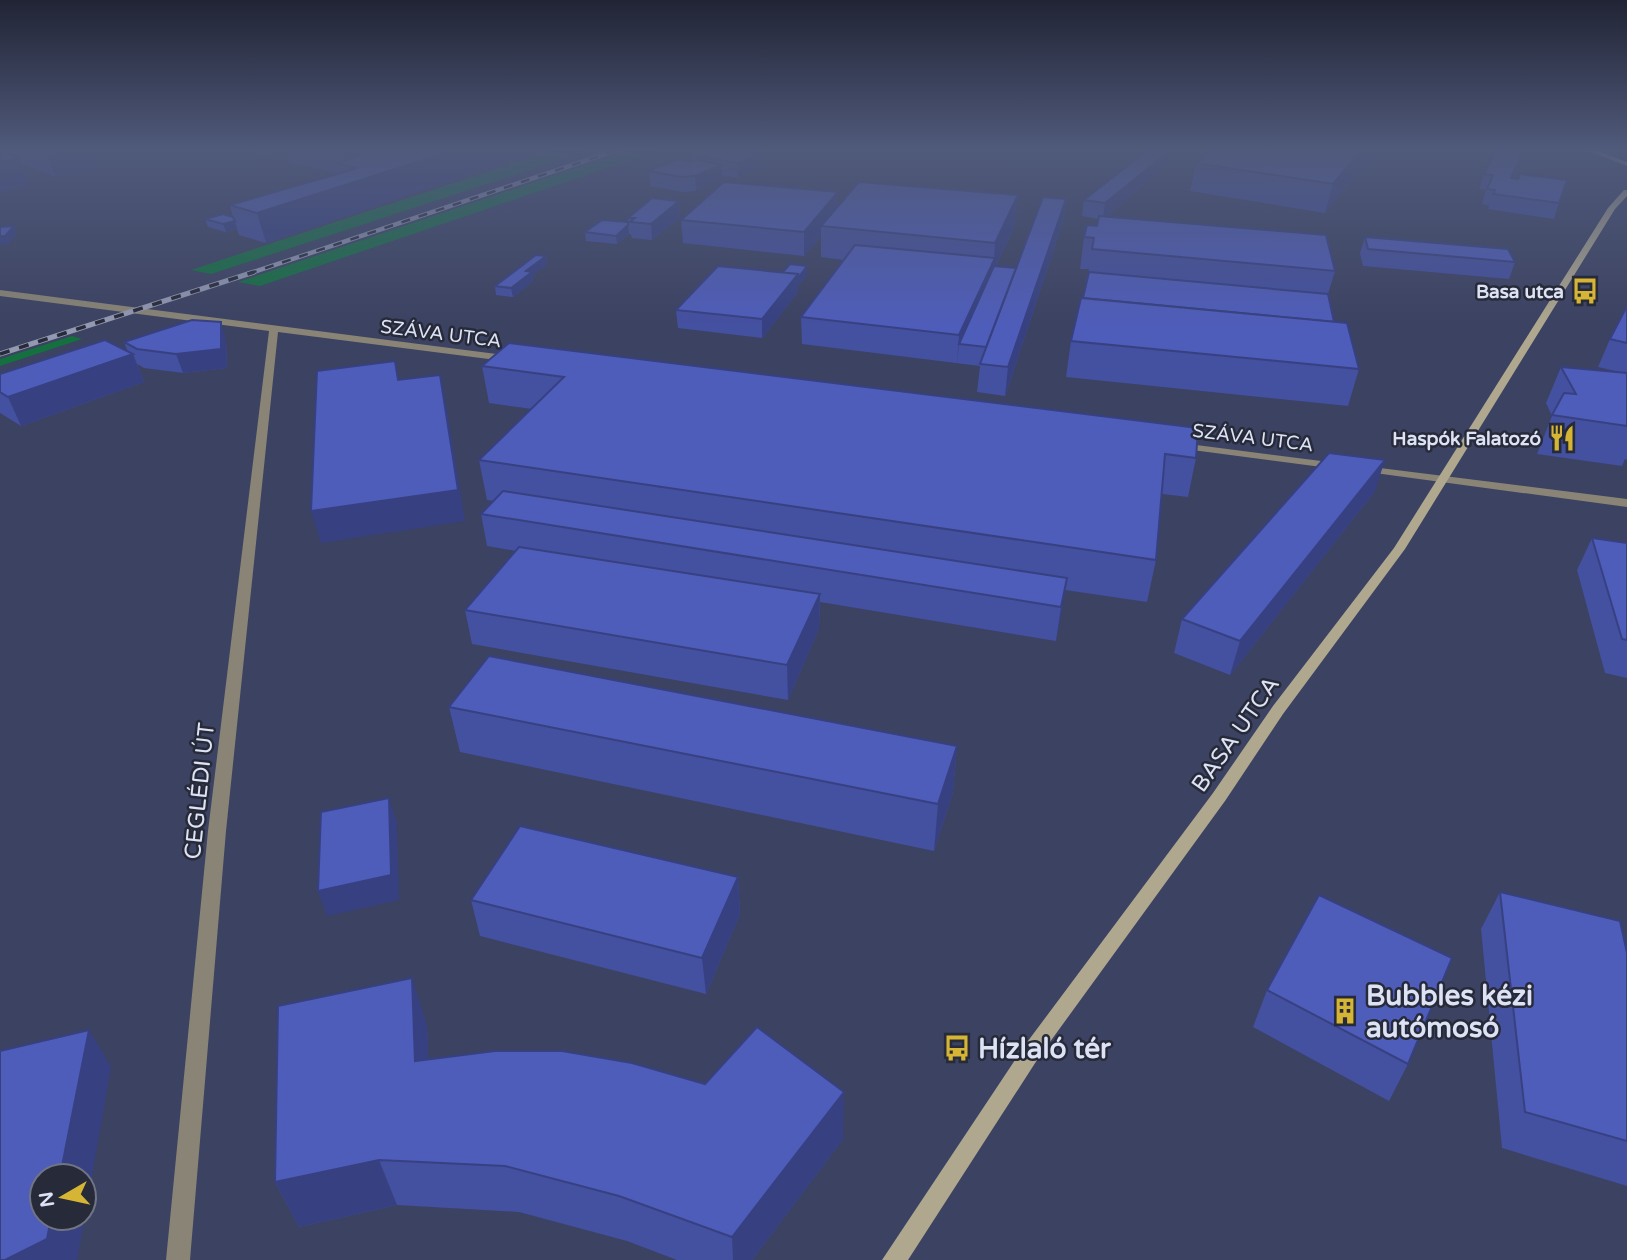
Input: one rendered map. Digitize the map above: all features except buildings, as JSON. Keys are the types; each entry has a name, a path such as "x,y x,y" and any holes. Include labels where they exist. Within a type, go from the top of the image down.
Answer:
{"street":[{"name":"BASA UTCA","path":"894,1260 1032,1051 1219,797 1278,710 1399,549 1612,208"},
{"name":"SZÁVA UTCA","path":"0,293 519,360"},
{"path":"192,330 218,321"},
{"name":"CEGLÉDI ÚT","path":"178,1260 217,831 274,329"},
{"name":"SZÁVA UTCA","path":"1174,445 1627,503"}],"green space":[{"path":"379,208 414,208 211,274 191,270"},
{"path":"458,208 490,208 260,286 238,282"},
{"path":"72,336 82,339 0,366 0,359"}],"railway":[{"path":"253,272 445,208"},
{"path":"0,354 253,272"},
{"path":"248,274 253,272"}],"place":[{"name":"Basa utca","path":"1585,291"},
{"name":"Haspók Falatozó","path":"1562,438"},
{"name":"Bubbles kézi autómosó","path":"1345,1011"},
{"name":"Hízlaló tér","path":"957,1048"}]}
